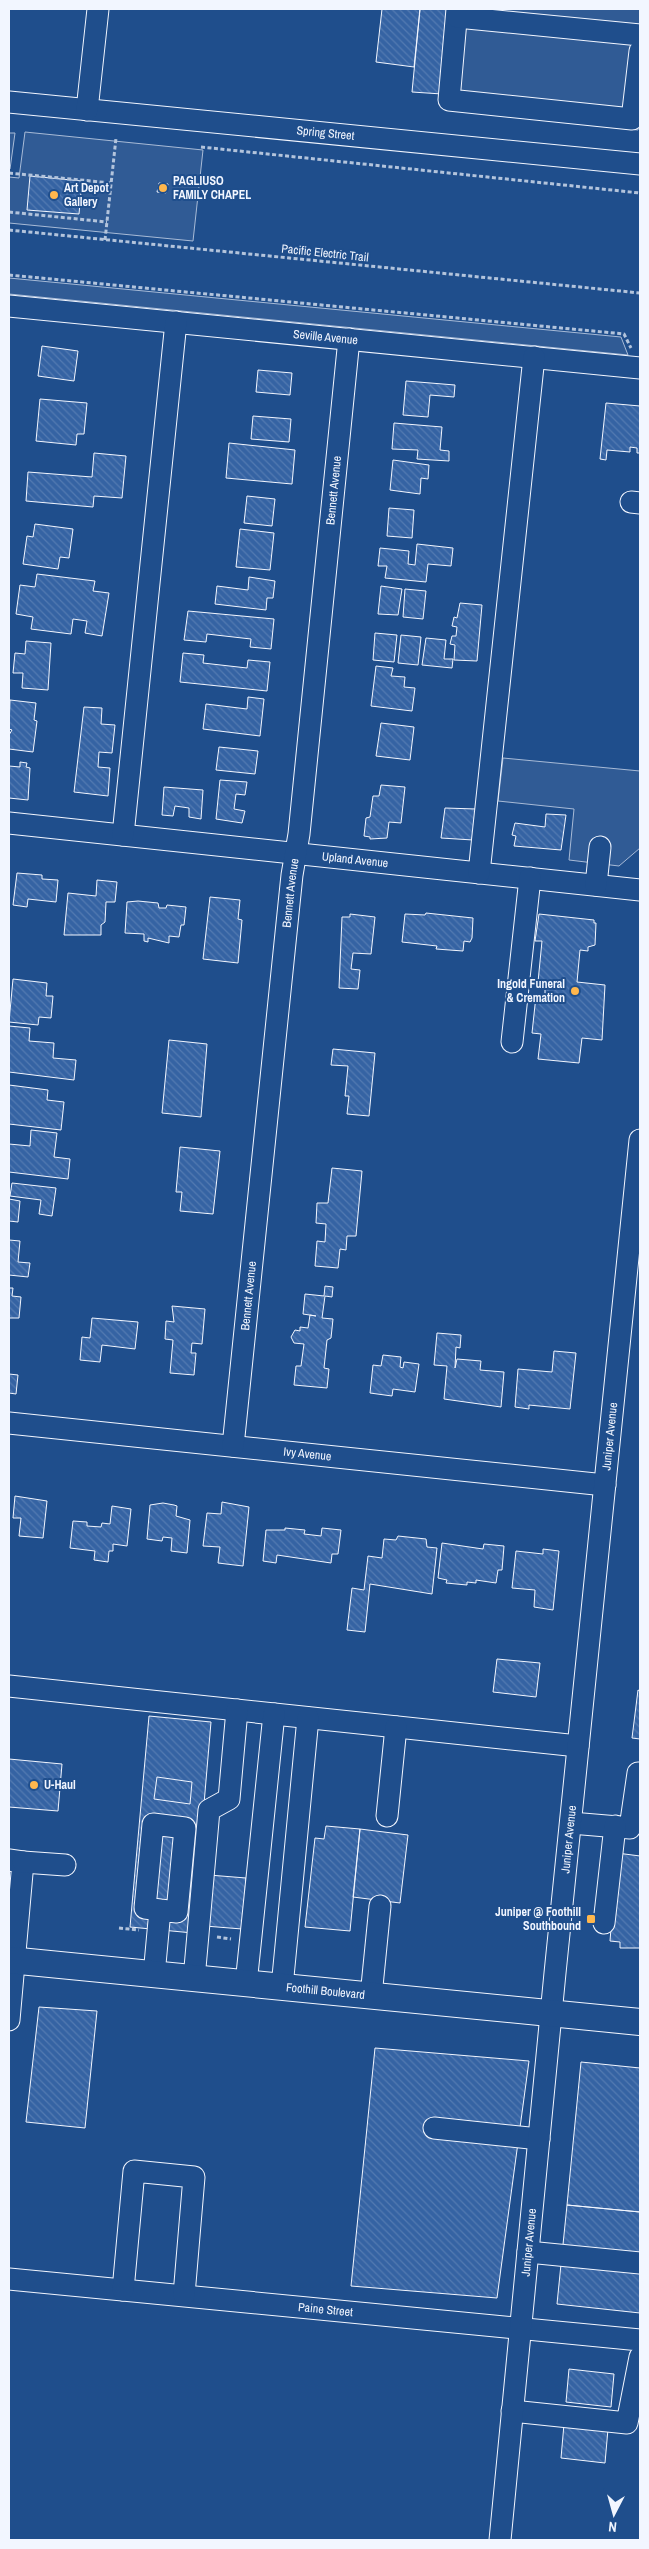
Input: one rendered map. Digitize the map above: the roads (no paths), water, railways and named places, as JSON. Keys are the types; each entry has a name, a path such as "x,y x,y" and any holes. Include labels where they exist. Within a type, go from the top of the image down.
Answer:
{"main road":[{"name":"Foothill Boulevard","path":"12,1961 371,1996 551,2011 640,2022"}],"street":[{"path":"87,110 98,9"},
{"path":"640,35 457,13 449,100 632,119 640,51"},
{"name":"Spring Street","path":"9,102 640,164"},
{"name":"Seville Avenue","path":"9,306 534,357 637,360"},
{"path":"123,835 176,322"},
{"name":"Bennett Avenue","path":"233,1446 292,875 297,853 349,339"},
{"path":"480,873 534,357"},
{"name":"Upland Avenue","path":"9,823 640,890"},
{"path":"596,885 600,847"},
{"path":"512,1042 530,878"},
{"name":"Juniper Avenue","path":"500,2540 551,2011 639,1168 640,1140"},
{"name":"Ivy Avenue","path":"9,1423 605,1485"},
{"path":"9,1686 578,1746"},
{"path":"194,1978 209,1810 229,1799 237,1710"},
{"path":"246,1984 274,1714"},
{"path":"282,1987 308,1718"},
{"path":"388,1816 396,1727"},
{"path":"571,1823 630,1828 638,1773"},
{"path":"604,1923 615,1826"},
{"path":"9,2020 16,1861 65,1865"},
{"path":"371,1996 380,1906"},
{"path":"154,1975 160,1910"},
{"path":"434,2128 539,2139"},
{"path":"123,2290 134,2171 194,2176 184,2295"},
{"path":"528,2252 640,2263"},
{"name":"Paine Street","path":"9,2278 640,2340"},
{"path":"512,2411 627,2423 640,2357"}],"place":[{"name":"PAGLIUSO FAMILY CHAPEL","path":"163,188"},
{"name":"Art Depot Gallery","path":"54,195"},
{"name":"Ingold Funeral & Cremation","path":"575,991"},
{"name":"U-Haul","path":"34,1785"},
{"name":"Juniper @ Foothill Southbound","path":"591,1919"}]}
